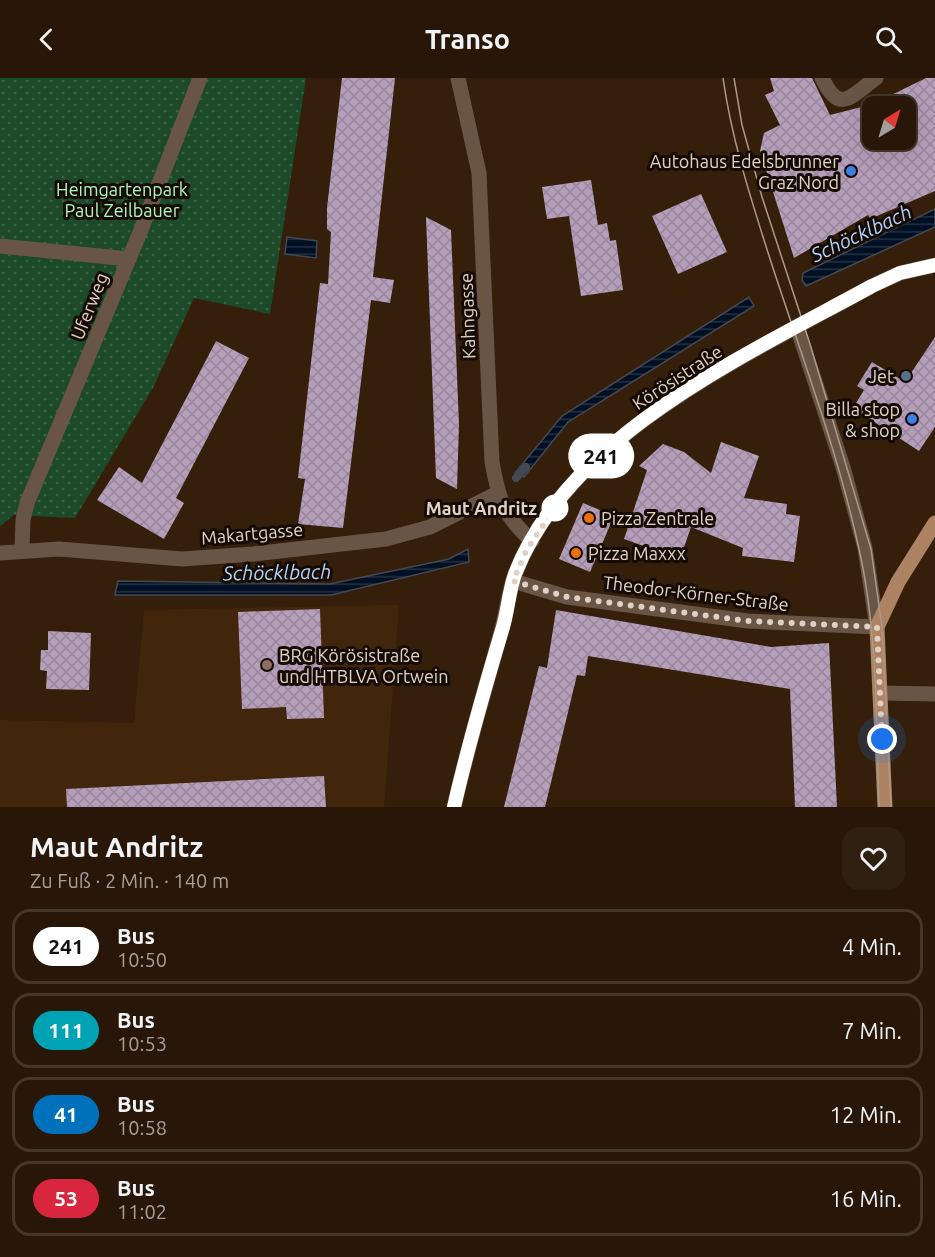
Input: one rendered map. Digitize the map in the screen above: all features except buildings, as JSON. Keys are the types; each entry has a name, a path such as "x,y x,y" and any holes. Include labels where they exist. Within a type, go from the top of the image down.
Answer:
{"main road":[{"path":"885,807 877,627 898,582 935,523"}],"street":[{"name":"Uferweg","path":"22,549 23,520 27,503 129,258 200,78"},
{"name":"Kahngasse","path":"458,78 478,172 492,462 499,497 508,518 532,541"},
{"path":"822,78 831,96 837,100 846,99 876,78"},
{"path":"0,246 129,258"},
{"name":"Körösistraße","path":"454,807 469,740 509,603 513,581 532,541 576,480 609,448 674,400 797,327 900,273 935,265"},
{"path":"797,327 843,467 865,548 877,627"},
{"name":"Makartgasse","path":"0,553 22,549 59,549 182,559 253,554 386,539 430,527 499,497"},
{"name":"Theodor-Körner-Straße","path":"513,581 567,597 748,621 877,627"},
{"path":"880,693 935,694"}],"shaded area":[{"name":"BRG Körösistraße und HTBLVA Ortwein","path":"399,605 384,807 0,807 0,720 134,723 144,610"}],"green space":[{"name":"Heimgartenpark Paul Zeilbauer","path":"0,78 306,78 270,314 194,298 154,386 75,518 14,515 0,526"}],"water":[{"name":"Schöcklbach","path":"935,209 935,227 806,286 802,280 803,273"},
{"path":"287,237 317,241 316,258 285,254"},
{"path":"749,297 754,306 568,422 524,477 515,473 562,416"},
{"name":"Schöcklbach","path":"468,549 469,562 331,595 115,595 118,581 330,584 449,559"}],"waterway":[{"name":"Schöcklbach","path":"516,478 526,467"}],"tram line":[{"path":"723,78 743,172 830,441 859,549 873,645 879,807"},
{"path":"734,78 742,125 762,197 810,344 871,549 882,627 891,807"}],"bus line":[{"name":"241","path":"454,807 469,740 515,575 540,528 576,480 609,448 642,422 700,383 872,286 900,273 935,265"}],"place":[{"name":"Autohaus Edelsbrunner Graz Nord","path":"851,171"},
{"name":"Jet","path":"906,376"},
{"name":"Billa stop & shop","path":"912,419"},
{"name":"Maut Andritz","path":"555,508"},
{"name":"Pizza Zentrale","path":"589,518"},
{"name":"Pizza Maxxx","path":"576,553"},
{"name":"BRG Körösistraße und HTBLVA Ortwein","path":"267,665"}],"route":[{"path":"555,508 527,549 513,581 567,597 748,621 877,627 882,739"}]}
